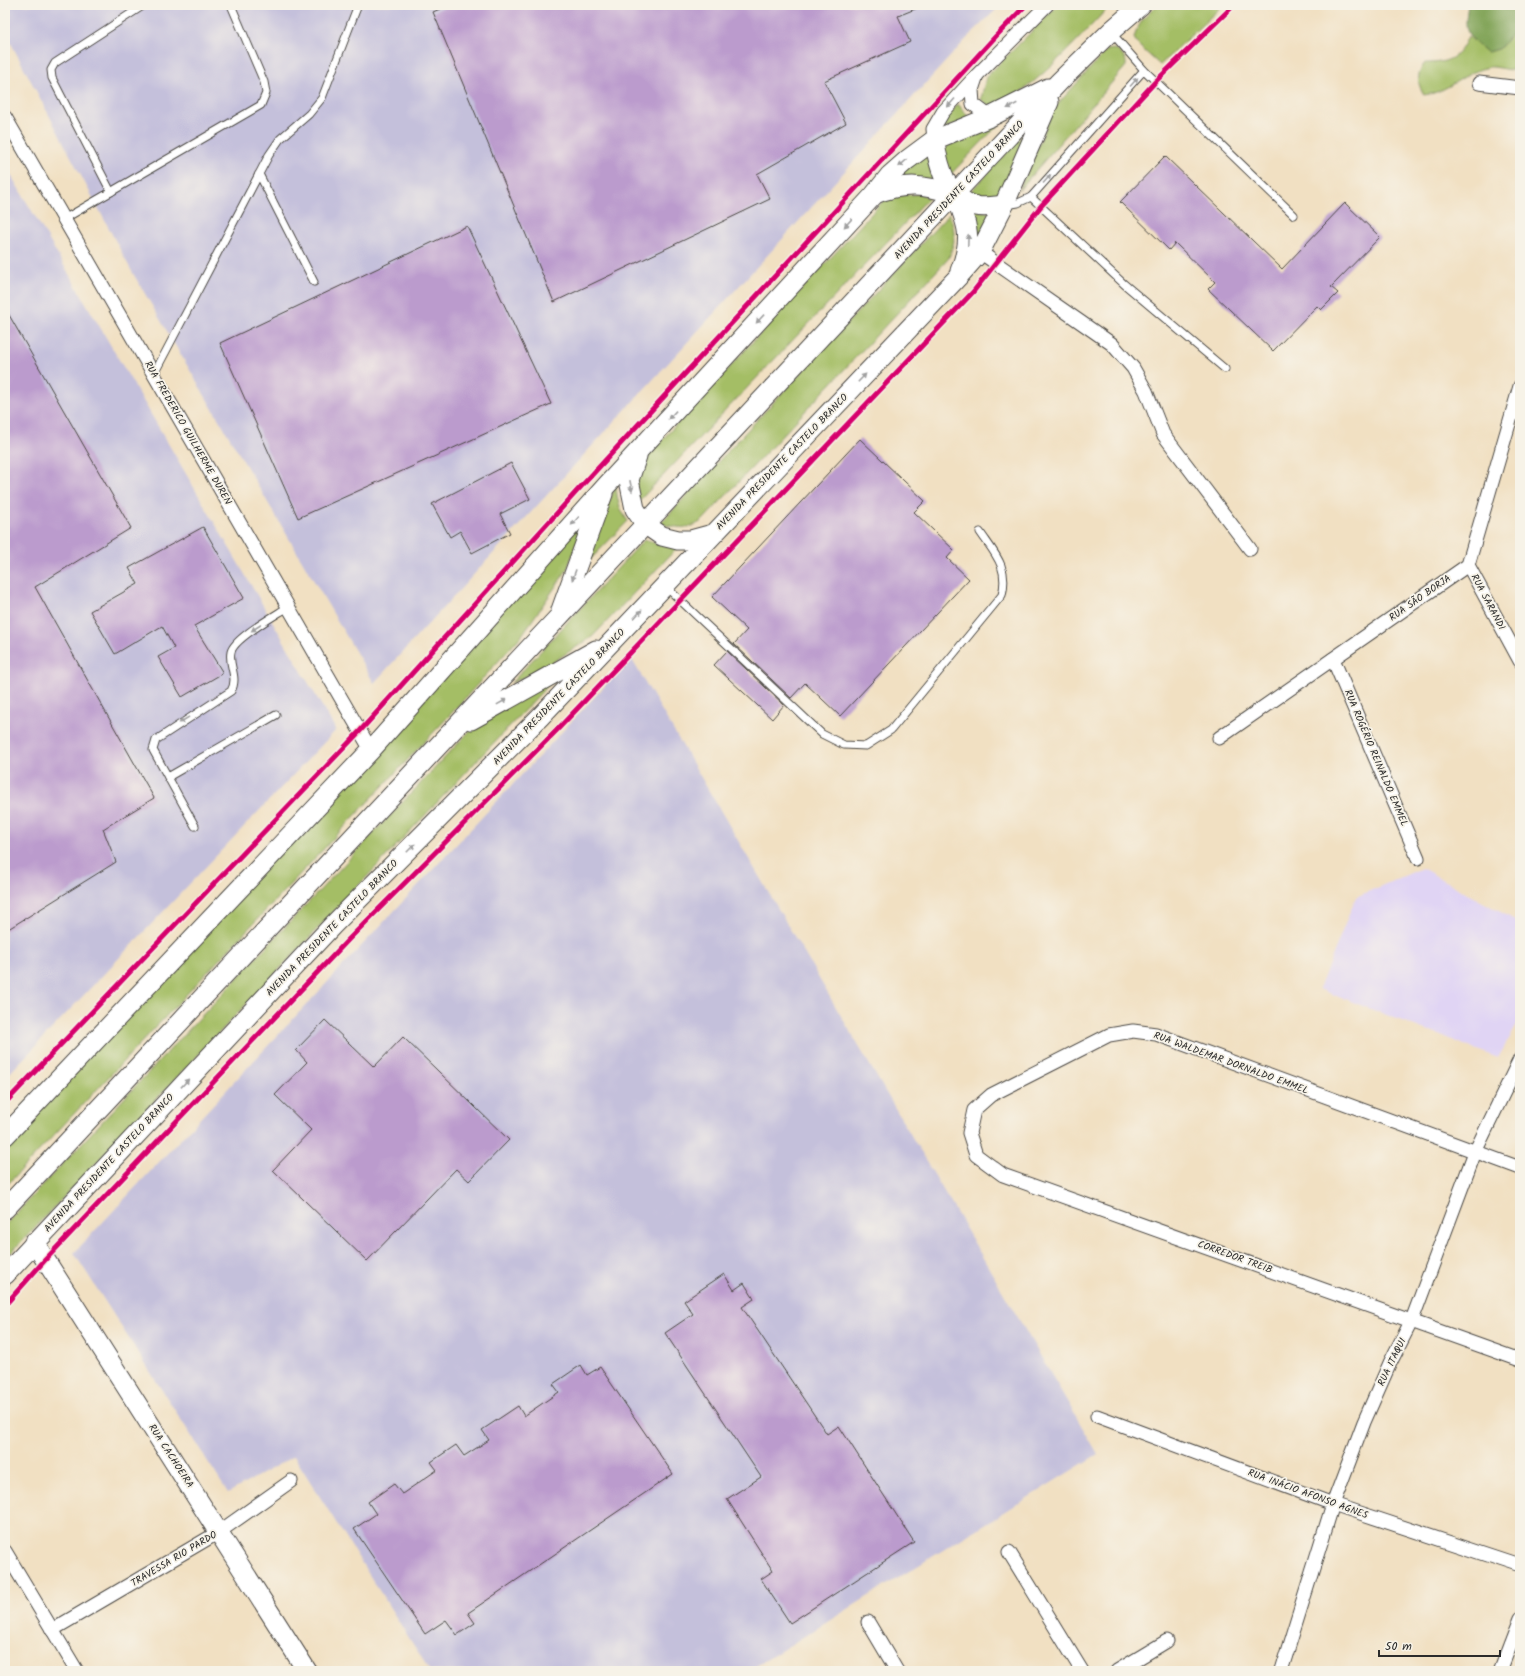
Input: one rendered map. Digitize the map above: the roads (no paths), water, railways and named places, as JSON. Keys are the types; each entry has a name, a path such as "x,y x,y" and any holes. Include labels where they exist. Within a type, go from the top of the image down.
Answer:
{"main road":[{"name":"AVENIDA PRESIDENTE CASTELO BRANCO","path":"5,1209 1059,82 1141,5"},
{"name":"AVENIDA PRESIDENTE CASTELO BRANCO","path":"5,1136 371,750 606,486 874,195 890,175 906,160 934,140 990,117 1059,82"},
{"name":"AVENIDA PRESIDENTE CASTELO BRANCO","path":"5,1275 34,1242 333,925 541,716 958,277 980,252 1004,205 1033,135 1059,82"},
{"path":"934,140 944,178 955,194 965,218 969,237 966,255 958,277"},
{"path":"874,195 891,188 913,185 932,187 955,194 974,205 1004,205"},
{"path":"640,449 629,480 635,509 646,525 662,536 678,540 692,540 713,534"},
{"path":"559,617 606,486"},
{"path":"456,728 614,640"},
{"name":"RUA CACHOEIRA","path":"34,1242 307,1671"}],"street":[{"path":"934,140 933,129 938,118 977,75 1048,5"},
{"path":"977,75 972,90 972,100 978,109 990,117"},
{"path":"1479,83 1520,88"},
{"name":"RUA FREDERICO GUILHERME DUREN","path":"5,117 371,750"},
{"path":"980,252 1112,344 1133,368 1146,391 1163,434 1250,549"},
{"path":"1468,565 1518,400 1520,386"},
{"name":"RUA SÃO BORJA","path":"1219,738 1468,565"},
{"name":"RUA SARANDI","path":"1468,565 1520,661"},
{"name":"RUA ROGÉRIO REINALDO EMMEL","path":"1333,659 1418,858"},
{"name":"RUA WALDEMAR DORNALDO EMMEL","path":"969,1134 974,1110 990,1095 1109,1035 1133,1031 1156,1034 1520,1168"},
{"name":"RUA ITAQUI","path":"1281,1671 1333,1504 1364,1422 1390,1363 1412,1320 1475,1152 1520,1059"},
{"name":"CORREDOR TREIB","path":"969,1134 976,1155 1003,1175 1412,1320 1520,1360"},
{"name":"RUA INÁCIO AFONSO AGNES","path":"1097,1416 1333,1504 1520,1566"},
{"name":"TRAVESSA RIO PARDO","path":"52,1630 219,1532 291,1481"},
{"path":"5,1551 77,1671"},
{"path":"1009,1552 1082,1671"},
{"path":"1500,1671 1520,1619"},
{"path":"868,1622 897,1671"},
{"path":"1117,1671 1167,1641"}],"lane":[{"path":"111,192 52,78 51,70 55,63 144,5"},
{"path":"64,219 261,105 266,93 264,82 231,5"},
{"path":"154,374 280,139 309,114 322,98 358,5"},
{"path":"1111,32 1144,70 1294,215"},
{"path":"1004,205 1018,203 1031,197 1144,70"},
{"path":"260,174 314,282"},
{"path":"1031,197 1124,284 1225,369"},
{"path":"665,585 822,734 844,745 866,746 891,730 1002,595 1006,583 1003,567 980,532"},
{"path":"195,826 153,750 156,740 231,691 235,679 231,652 235,645 250,631 288,607"},
{"path":"168,776 276,715"}]}
